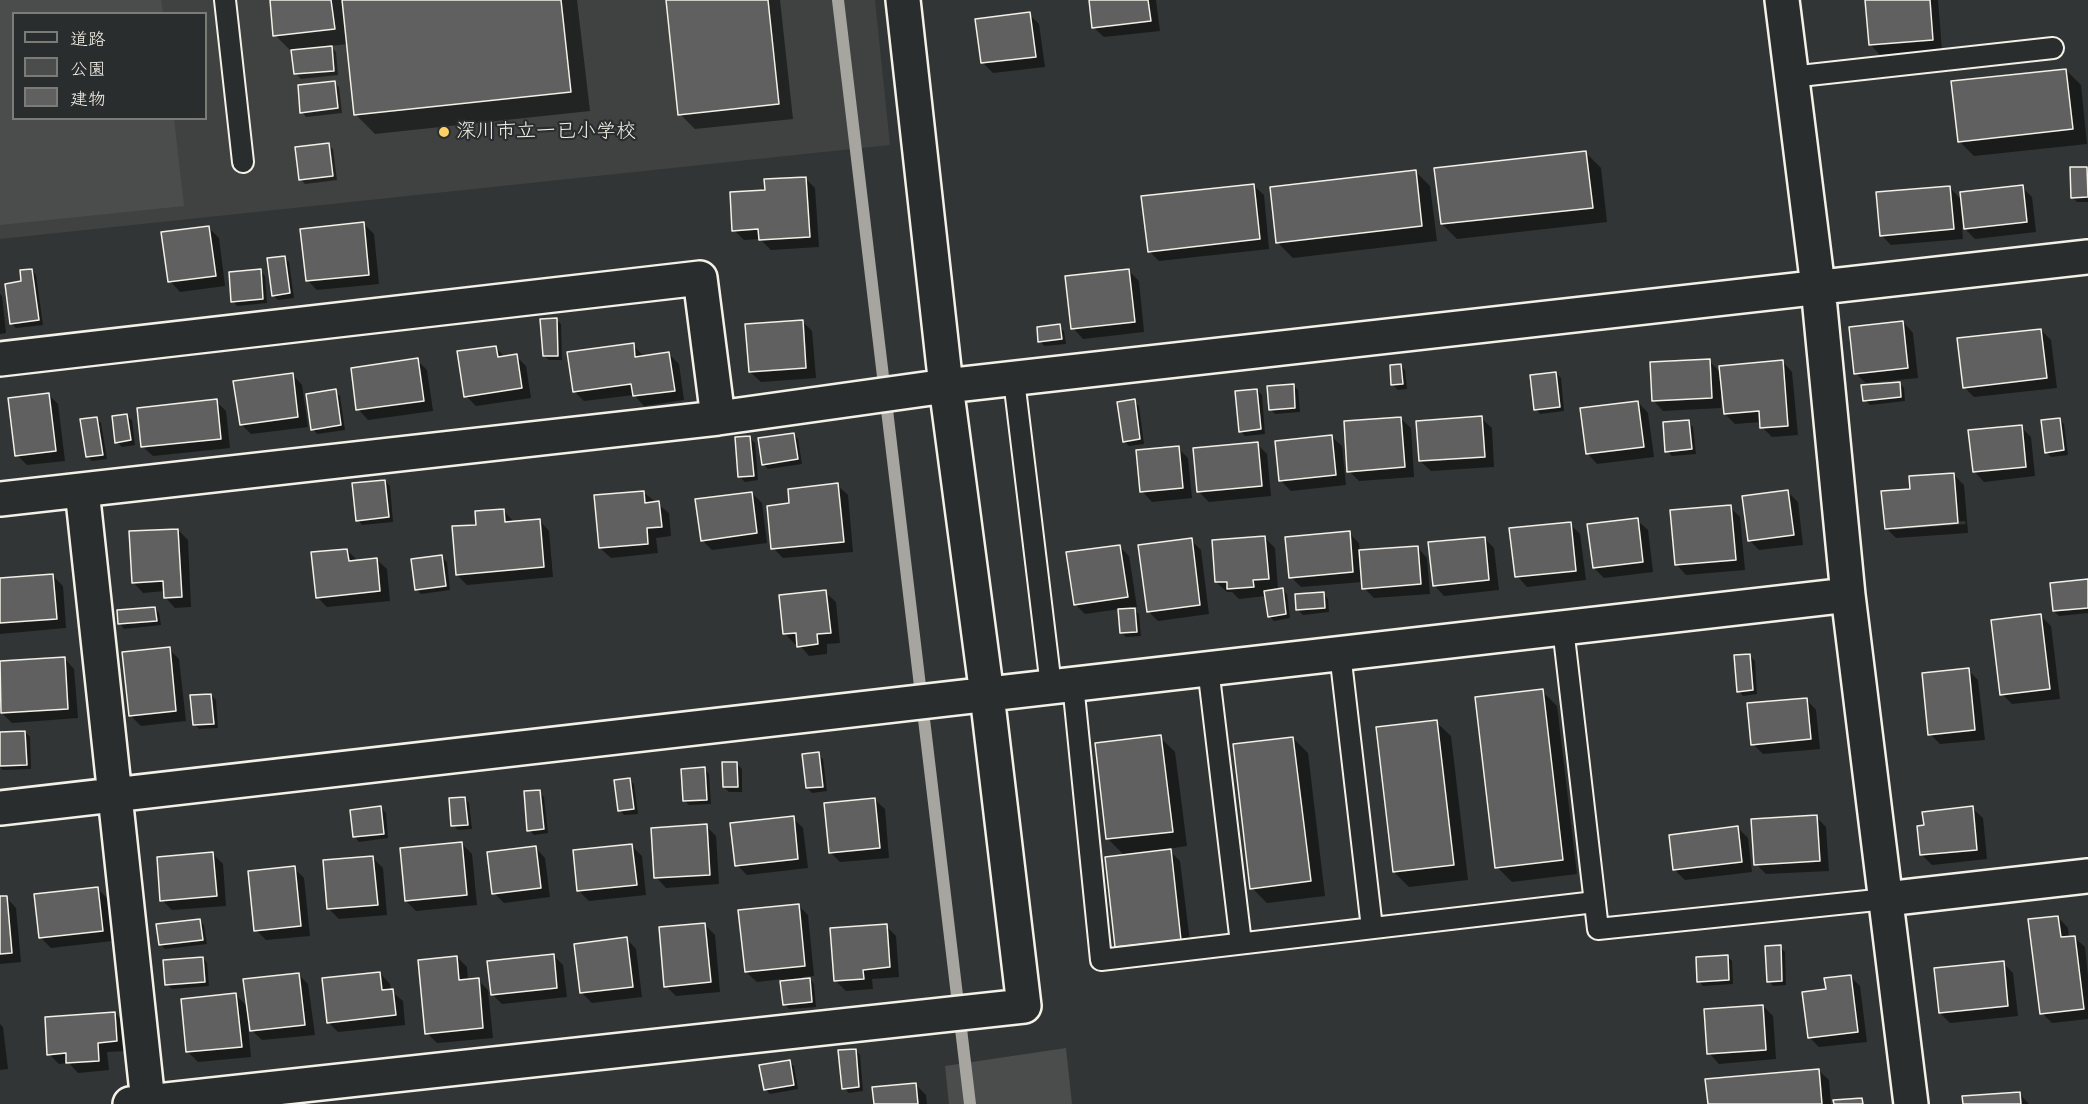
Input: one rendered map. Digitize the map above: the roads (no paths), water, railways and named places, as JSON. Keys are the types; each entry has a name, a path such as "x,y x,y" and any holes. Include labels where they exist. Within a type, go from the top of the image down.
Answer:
{"street":[{"path":"82,490 116,795 139,1103 1024,1006 987,695 946,386 903,0"},
{"path":"1782,0 1818,287 1848,595 1911,1104"},
{"path":"0,499 718,418 946,386 2088,257"},
{"path":"0,359 700,278 718,418"},
{"path":"0,808 1848,595"},
{"path":"1886,899 2088,876"}],"lane":[{"path":"225,0 243,162"},
{"path":"1791,77 2053,48"},
{"path":"1014,380 1062,685 1101,960 1595,902"},
{"path":"1563,628 1599,929 1886,899"},
{"path":"1340,653 1372,928"},
{"path":"1208,668 1241,943"}],"waterway":[{"path":"838,0 970,1104"}],"place":[{"name":"深川市立一已小学校","path":"444,132"}]}
